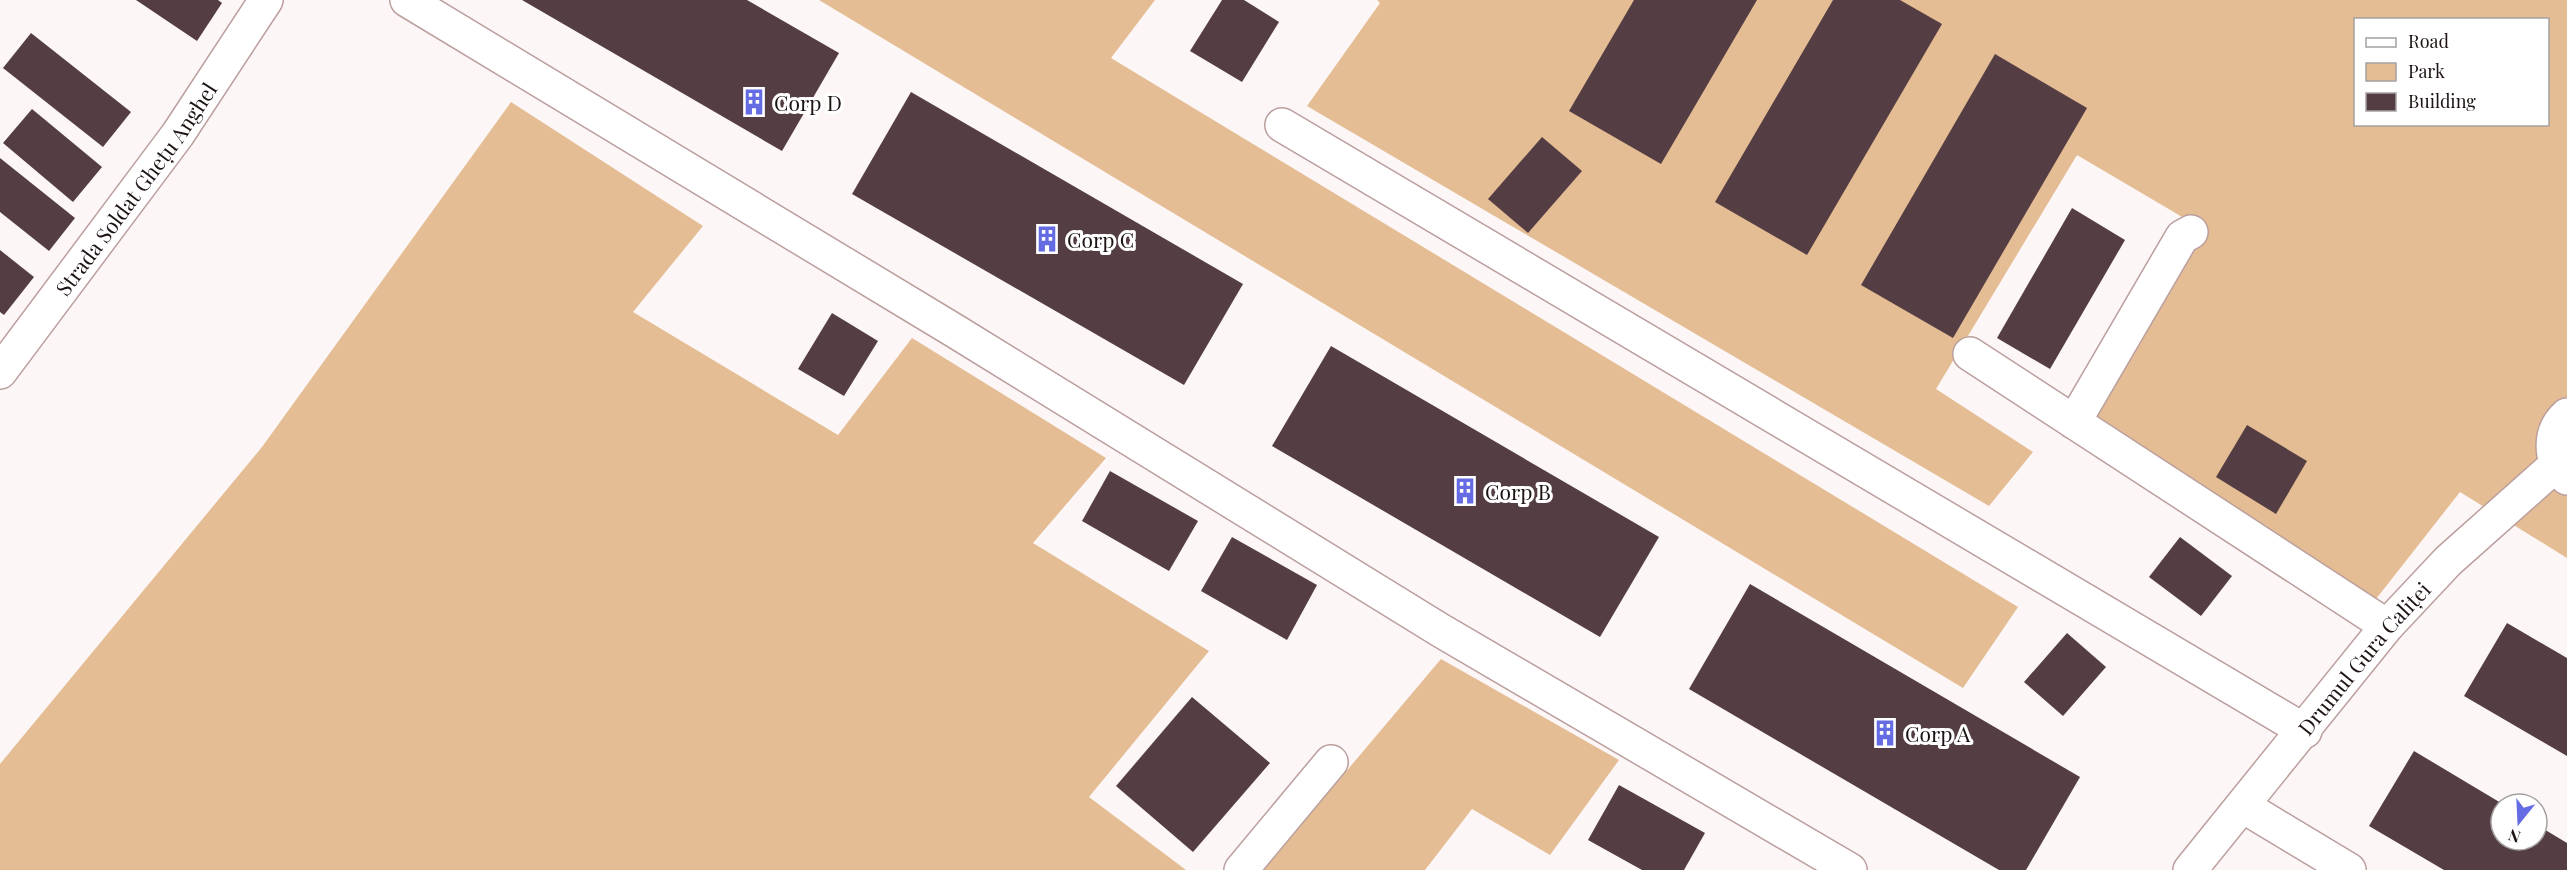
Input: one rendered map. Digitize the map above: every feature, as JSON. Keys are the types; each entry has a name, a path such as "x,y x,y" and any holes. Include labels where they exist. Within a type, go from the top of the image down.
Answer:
{"street":[{"name":"Strada Soldat Ghețu Anghel","path":"0,372 178,134 266,0"},
{"path":"407,0 956,331 1440,630 1850,870"},
{"path":"1282,124 2305,731"},
{"path":"2074,422 2182,237 2191,232"},
{"path":"1970,354 2387,626"},
{"path":"2562,471 2553,444 2556,429 2567,415"},
{"name":"Drumul Gura Caliței","path":"2190,870 2305,731 2387,626 2448,561 2562,471"},
{"path":"1241,870 1331,762"},
{"path":"2243,806 2349,870"}],"green space":[{"path":"819,0 1155,0 1111,58 2018,607 1963,688"},
{"path":"1377,0 2567,0 2567,558 2460,492 2376,599 2095,419 2206,231 2077,155 1936,389 2033,452 1989,506 1307,106 1380,3"},
{"path":"511,102 703,226 633,312 838,435 912,338 1106,458 1033,543 1209,651 1089,797 1186,870 0,870 0,764 262,447"},
{"path":"1441,659 1619,760 1550,855 1472,809 1425,870 1263,870"}],"building":[{"path":"136,0 218,0 222,3 197,41"},
{"name":"Corp D","path":"522,0 747,0 839,53 782,151"},
{"path":"1222,0 1244,0 1279,22 1242,82 1190,51"},
{"path":"1634,0 1757,0 1661,164 1569,111"},
{"path":"1833,0 1900,0 1942,24 1807,255 1715,202"},
{"path":"31,33 131,112 103,147 3,68"},
{"path":"1995,54 2087,108 1953,338 1861,285"},
{"name":"Corp C","path":"911,92 1243,284 1184,385 852,194"},
{"path":"32,109 102,167 73,202 3,143"},
{"path":"1542,137 1582,171 1528,233 1488,199"},
{"path":"0,158 75,218 49,251 0,212"},
{"path":"2072,208 2125,240 2050,369 1997,338"},
{"path":"0,250 34,277 4,315 0,312"},
{"path":"832,313 878,341 844,396 798,369"},
{"name":"Corp B","path":"1331,346 1659,537 1600,637 1272,446"},
{"path":"2247,425 2307,461 2276,514 2216,477"},
{"path":"1110,471 1198,521 1169,571 1082,521"},
{"path":"1232,537 1317,585 1287,640 1201,591"},
{"path":"2180,537 2232,576 2201,616 2149,577"},
{"name":"Corp A","path":"1750,584 2080,777 2026,870 1999,870 1689,689"},
{"path":"2507,623 2567,658 2567,756 2464,696"},
{"path":"2067,633 2106,667 2063,716 2024,682"},
{"path":"1192,697 1270,763 1193,852 1116,786"},
{"path":"2414,751 2489,796 2489,852 2549,852 2549,832 2567,843 2567,870 2444,870 2369,826"},
{"path":"1619,785 1705,833 1684,870 1642,870 1588,840"}],"place":[{"name":"Corp D","path":"754,102"},
{"name":"Corp C","path":"1047,239"},
{"name":"Corp B","path":"1465,491"},
{"name":"Corp A","path":"1885,733"}]}
